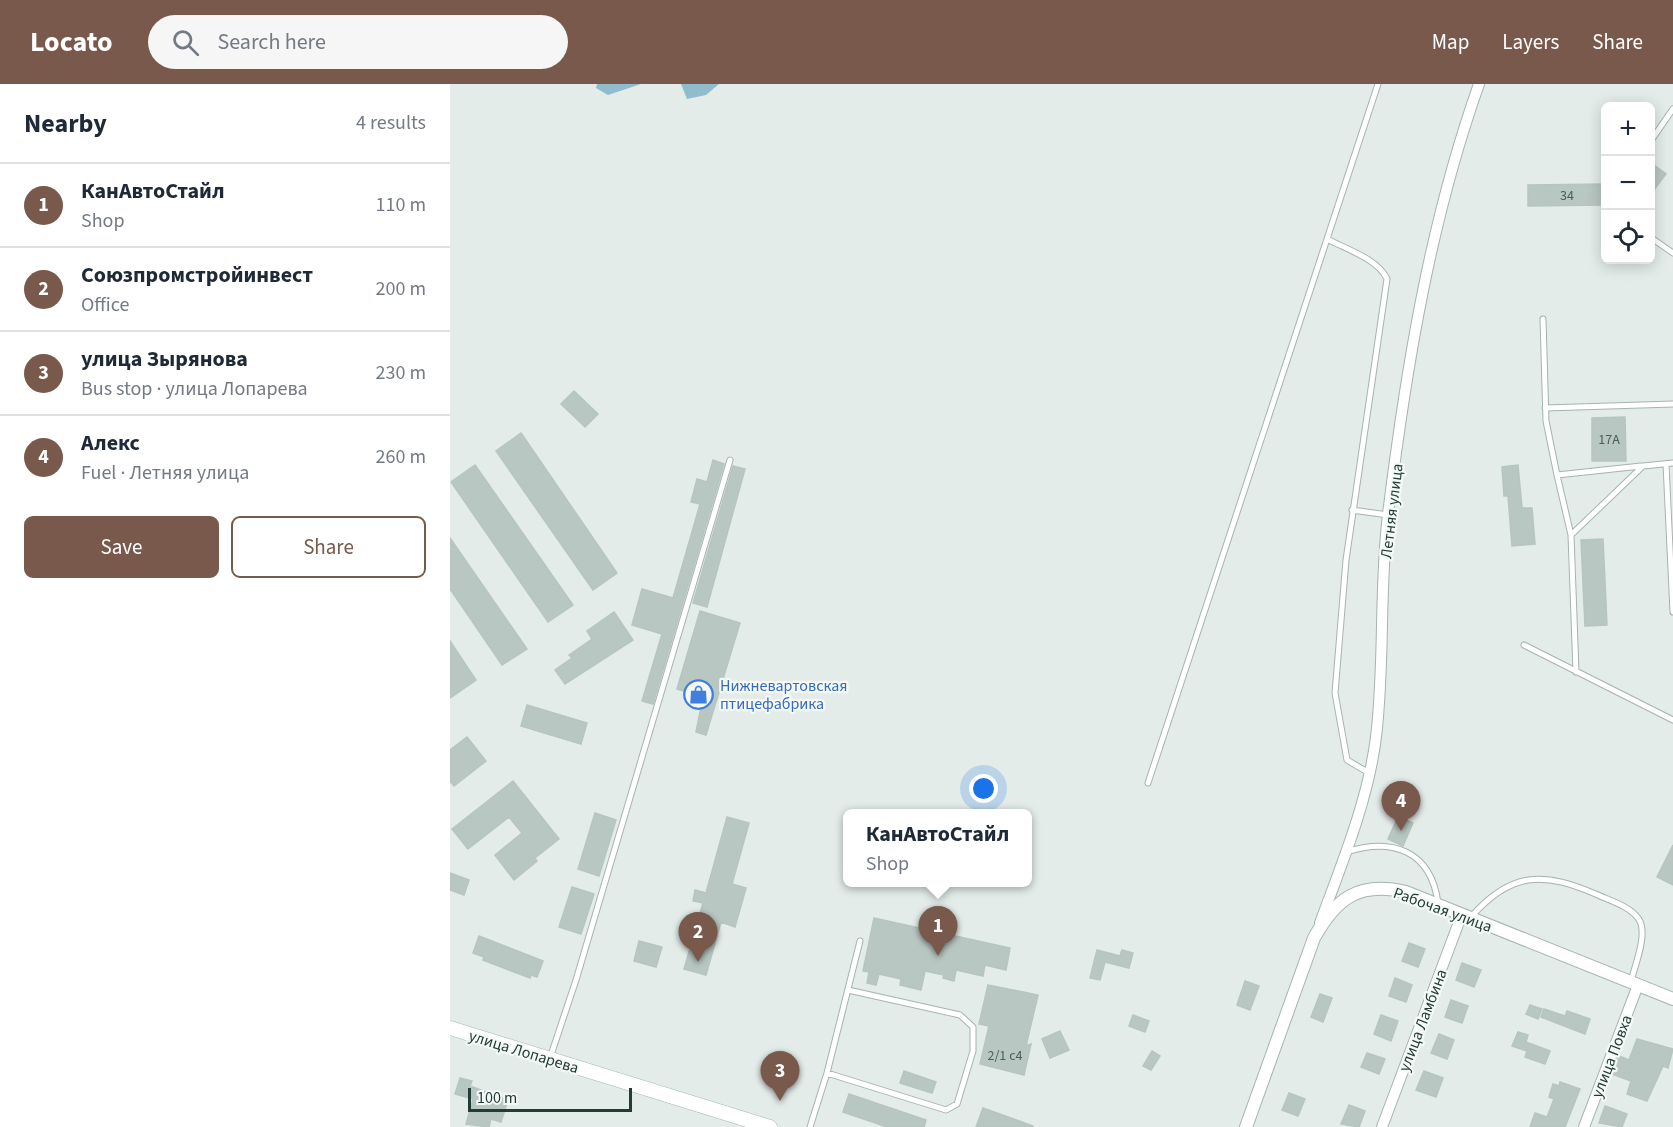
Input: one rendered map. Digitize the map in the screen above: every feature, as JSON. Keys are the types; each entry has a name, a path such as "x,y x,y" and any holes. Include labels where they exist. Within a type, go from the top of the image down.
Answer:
{"main road":[{"name":"улица Лопарева","path":"450,1028 770,1127"}],"street":[{"name":"Летняя улица","path":"1314,938 1346,852 1369,773 1376,738 1388,515 1433,242 1446,184 1479,84"},
{"name":"Рабочая улица","path":"1246,1127 1314,938 1338,904 1365,890 1396,890 1466,915 1673,999"},
{"name":"улица Ламбина","path":"1382,1127 1466,915"},
{"name":"улица Повха","path":"1584,1127 1634,984"}],"lane":[{"path":"1148,783 1378,84"},
{"path":"1655,135 1673,110"},
{"path":"1327,239 1373,263 1383,271 1387,279 1352,510 1335,693 1347,760 1369,773"},
{"path":"1655,241 1673,254"},
{"path":"1543,319 1548,439 1571,535 1576,672"},
{"path":"1545,408 1673,404"},
{"path":"549,1059 580,969 730,460"},
{"path":"1557,475 1670,464 1673,612"},
{"path":"1571,535 1643,466"},
{"path":"1352,510 1388,515"},
{"path":"1524,645 1672,718"},
{"path":"1346,852 1363,847 1385,846 1408,853 1425,866 1432,876 1438,905"},
{"path":"1466,915 1506,886 1543,879 1566,881 1625,906 1639,918 1642,930 1634,984"},
{"path":"810,1127 827,1073 860,941"},
{"path":"827,1073 946,1110 957,1104 973,1051 973,1027 960,1015 848,990"}],"water":[{"path":"597,84 641,84 608,95 596,88"},
{"path":"681,84 719,84 706,95 687,99"}],"building":[{"path":"1655,166 1666,174 1655,188"},
{"path":"1601,184 1601,205 1528,206 1528,185"},
{"path":"574,391 598,414 585,427 561,404"},
{"path":"1625,417 1626,461 1592,461 1592,418"},
{"path":"521,433 617,573 593,590 496,451"},
{"path":"713,460 724,464 653,704 642,701 662,634 632,625 642,589 673,598 700,504 691,502 697,479 707,482"},
{"path":"475,465 573,605 548,622 451,482"},
{"path":"1518,465 1522,508 1532,508 1535,544 1512,546 1508,496 1504,496 1502,467"},
{"path":"733,466 745,469 707,607 693,603"},
{"path":"450,538 527,649 502,665 450,589"},
{"path":"1603,539 1607,625 1585,626 1581,540"},
{"path":"700,611 740,623 706,735 696,732 703,697 677,689"},
{"path":"614,612 633,640 565,684 555,670 572,658 569,655 592,639 587,631"},
{"path":"450,641 476,680 450,698"},
{"path":"527,705 587,723 581,744 521,726"},
{"path":"467,737 486,761 454,786 450,781 450,750"},
{"path":"513,781 559,839 535,858 537,861 514,880 495,855 522,833 509,817 468,849 452,829"},
{"path":"595,813 616,820 599,876 578,869"},
{"path":"727,817 749,823 732,884 746,888 735,927 721,922 706,975 684,969 703,903 693,901 695,890 706,893"},
{"path":"1398,817 1413,823 1403,846 1388,839"},
{"path":"1673,845 1673,885 1657,877"},
{"path":"450,873 469,880 464,895 450,890"},
{"path":"572,887 594,894 581,934 559,927"},
{"path":"874,918 1010,948 1006,970 985,965 983,976 956,970 954,981 943,978 944,975 925,971 921,990 900,985 901,979 879,974 876,985 867,983 869,972 863,971"},
{"path":"479,936 543,961 537,977 531,975 530,978 483,960 484,957 473,953"},
{"path":"639,941 662,947 656,967 634,961"},
{"path":"1409,943 1425,949 1418,967 1402,961"},
{"path":"1097,950 1120,956 1122,950 1133,953 1129,968 1105,962 1100,980 1090,978"},
{"path":"1462,963 1481,970 1474,987 1456,980"},
{"path":"1395,978 1412,985 1406,1002 1389,996"},
{"path":"1245,981 1259,986 1250,1010 1237,1005"},
{"path":"988,985 1038,995 1026,1046 1031,1044 1024,1075 980,1064 989,1026 979,1024"},
{"path":"1320,994 1332,998 1323,1022 1311,1017"},
{"path":"1451,1000 1468,1006 1462,1023 1445,1017"},
{"path":"1530,1005 1542,1009 1538,1019 1526,1014"},
{"path":"1544,1009 1565,1016 1567,1011 1590,1019 1585,1034 1541,1017"},
{"path":"1133,1015 1149,1021 1145,1032 1129,1026"},
{"path":"1381,1015 1398,1021 1391,1041 1374,1034"},
{"path":"1060,1031 1069,1050 1050,1058 1042,1039"},
{"path":"1518,1032 1528,1035 1526,1042 1550,1051 1545,1064 1525,1057 1527,1051 1512,1046"},
{"path":"1439,1034 1454,1040 1447,1059 1431,1053"},
{"path":"1637,1039 1673,1049 1668,1068 1663,1066 1647,1101 1627,1094 1631,1081 1612,1074 1619,1056 1629,1060"},
{"path":"1152,1051 1160,1056 1151,1070 1143,1066"},
{"path":"1367,1053 1385,1059 1379,1074 1361,1067"},
{"path":"904,1071 936,1082 932,1093 900,1083"},
{"path":"1424,1071 1443,1078 1436,1097 1416,1090"},
{"path":"460,1078 472,1081 470,1086 508,1100 501,1122 491,1119 489,1127 466,1124 473,1099 455,1094"},
{"path":"1560,1082 1580,1089 1565,1127 1530,1127 1535,1113 1547,1117 1554,1099 1549,1097 1553,1084 1559,1086"},
{"path":"1289,1093 1305,1099 1298,1116 1282,1110"},
{"path":"849,1094 926,1120 924,1127 887,1127 843,1112"},
{"path":"1349,1105 1365,1111 1359,1127 1341,1124"},
{"path":"1605,1106 1627,1114 1622,1127 1599,1123"},
{"path":"983,1108 1033,1126 1033,1127 976,1127"}],"place":[{"name":"Нижневартовская птицефабрика","path":"699,694"},
{"name":"Алекс","path":"1401,831"},
{"name":"КанАвтоСтайл","path":"938,956"},
{"name":"Союзпромстройинвест","path":"698,962"},
{"name":"улица Зырянова","path":"780,1101"}]}
